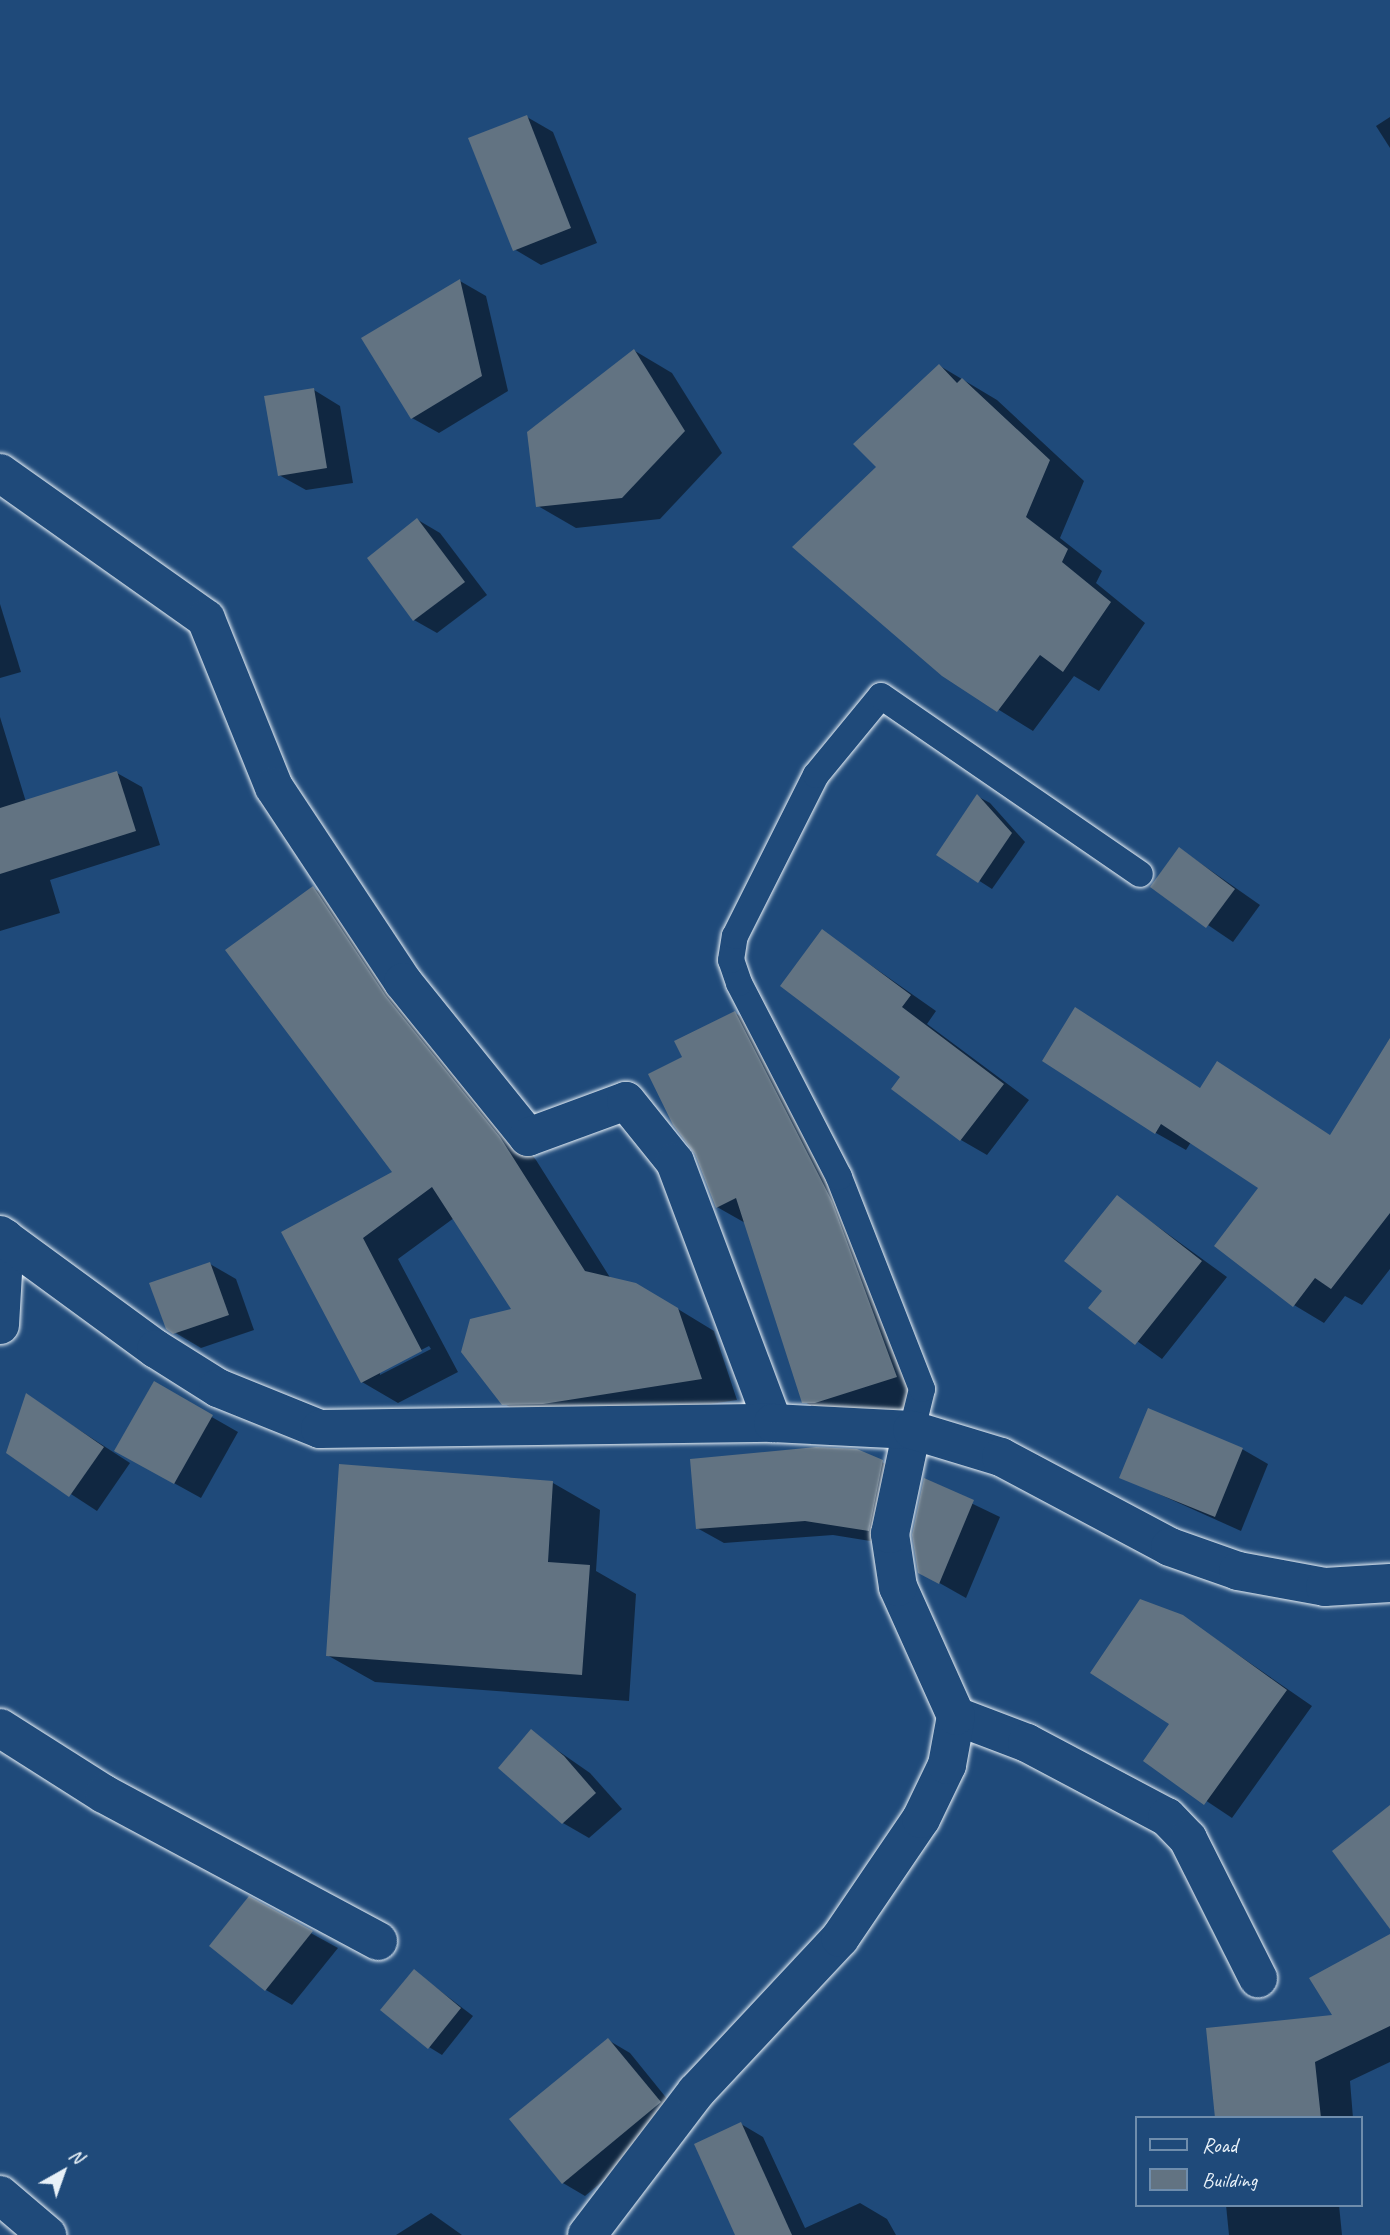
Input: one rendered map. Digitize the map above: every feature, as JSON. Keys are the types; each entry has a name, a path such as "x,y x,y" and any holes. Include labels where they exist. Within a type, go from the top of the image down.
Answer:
{"street":[{"path":"0,473 206,619 274,787 403,982 528,1138 626,1101 675,1162 773,1423"},
{"path":"3,1237 156,1349 218,1388 320,1429 773,1423 912,1430 1001,1457 1170,1547 1238,1571 1325,1587 1390,1583"},
{"path":"0,1325 3,1237"},
{"path":"587,2235 696,2092 840,1938 887,1874 947,1765 956,1716 898,1587 890,1534 912,1430"},
{"path":"956,1716 1027,1743 1167,1817 1188,1839 1258,1978"},
{"path":"0,1728 104,1794 378,1941"},
{"path":"0,2196 47,2235"}],"lane":[{"path":"912,1430 922,1389 839,1177 739,983 732,960 735,936 816,775 881,696 1140,874"}],"building":[{"path":"527,115 571,228 513,251 468,138"},
{"path":"460,279 482,376 411,419 361,338"},
{"path":"634,349 685,431 622,498 536,507 527,432"},
{"path":"939,364 957,383 962,378 1050,460 1026,517 1068,549 1062,562 1111,602 1063,672 1040,655 997,712 942,676 792,547 876,467 853,444"},
{"path":"314,388 327,468 278,476 264,396"},
{"path":"417,518 465,582 413,621 367,558"},
{"path":"117,771 136,831 0,874 0,808"},
{"path":"977,794 1012,833 978,883 936,855"},
{"path":"1179,847 1235,889 1206,928 1150,887"},
{"path":"313,886 386,996 500,1137 585,1271 636,1283 678,1308 702,1379 543,1404 502,1405 461,1352 470,1319 511,1309 432,1187 363,1238 422,1351 361,1383 281,1232 392,1172 225,950"},
{"path":"822,929 911,995 902,1007 1004,1084 960,1141 891,1089 900,1077 780,986"},
{"path":"1075,1007 1200,1088 1217,1061 1330,1135 1390,1038 1390,1213 1331,1289 1315,1278 1293,1307 1214,1246 1258,1188 1161,1124 1155,1134 1042,1061"},
{"path":"735,1011 832,1201 897,1377 815,1403 802,1403 736,1198 716,1208 695,1154 673,1125 648,1074 682,1057 674,1041"},
{"path":"1117,1195 1202,1261 1135,1345 1088,1308 1102,1291 1064,1261"},
{"path":"210,1262 229,1315 173,1334 166,1329 149,1283"},
{"path":"154,1381 213,1415 174,1484 114,1451"},
{"path":"26,1393 104,1447 69,1497 6,1453"},
{"path":"1148,1408 1243,1448 1215,1517 1119,1478"},
{"path":"816,1447 857,1449 883,1460 869,1531 805,1521 696,1529 690,1459"},
{"path":"339,1464 553,1481 548,1562 590,1565 582,1675 326,1656"},
{"path":"924,1478 974,1500 939,1584 918,1573 912,1535"},
{"path":"1140,1599 1183,1615 1287,1690 1204,1805 1143,1761 1169,1724 1090,1673"},
{"path":"531,1729 564,1756 596,1793 562,1824 498,1768"},
{"path":"1390,1805 1390,1929 1332,1851"},
{"path":"249,1896 313,1931 265,1991 209,1946"},
{"path":"1390,1934 1390,2026 1315,2062 1321,2116 1215,2116 1206,2028 1332,2015 1309,1978"},
{"path":"414,1969 461,2008 428,2049 380,2010"},
{"path":"608,2038 661,2102 562,2184 509,2119"},
{"path":"741,2122 792,2235 735,2235 694,2144"}]}
